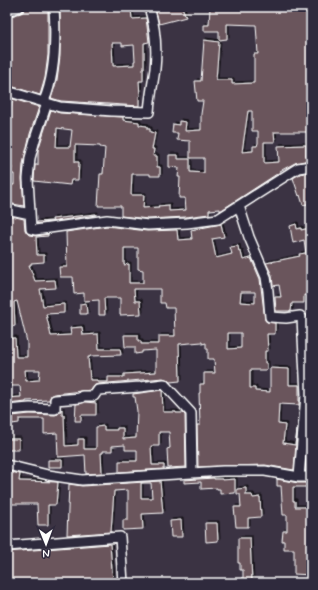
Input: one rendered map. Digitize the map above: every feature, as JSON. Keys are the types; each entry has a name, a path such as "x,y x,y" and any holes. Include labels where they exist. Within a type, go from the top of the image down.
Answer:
{"street":[{"path":"7,12 20,7"},
{"path":"54,7 53,68 46,102 30,158 28,179 31,229 35,230 107,220 148,225 186,223 218,219 298,168 311,166"},
{"path":"7,91 60,107 149,112 150,95 155,67 155,39 148,7"},
{"path":"239,206 249,237 266,277 270,317 286,318 300,316 302,318 306,395 299,477"},
{"path":"7,209 30,214"},
{"path":"7,410 30,408 55,409 55,400 81,398 82,396 94,396 98,390 164,384 191,413 192,473"},
{"path":"7,465 48,475 82,480 223,471 265,471 299,477 311,477"},
{"path":"7,546 120,537 123,583"}],"building":[{"path":"25,7 48,7 48,55 45,78 40,95 7,85 8,17 21,13 24,11"},
{"path":"60,7 117,7 118,10 131,9 132,19 146,18 149,42 144,43 143,81 139,81 139,106 61,101 51,98 57,80 60,56","holes":["112,43 122,43 122,46 134,45 134,65 113,66"]},
{"path":"155,7 182,7 186,17 159,24"},
{"path":"210,7 264,7 264,9 279,8 279,10 301,10 301,8 311,8 311,59 309,61 309,72 311,72 311,132 274,132 275,142 264,142 264,163 279,162 278,146 306,145 306,156 309,156 309,160 295,163 280,171 220,211 220,209 209,210 209,214 186,217 148,219 121,216 121,206 98,206 100,174 103,174 105,148 100,146 75,145 75,162 79,162 78,180 71,180 70,185 34,181 35,165 38,165 38,150 51,110 60,113 123,117 123,120 139,122 139,125 147,126 147,129 150,129 150,132 155,133 152,149 154,149 153,156 157,156 157,167 160,167 160,176 150,176 150,174 132,174 131,195 144,195 143,208 169,205 169,211 186,210 185,198 179,198 179,168 169,167 169,155 178,155 178,159 190,159 190,172 204,173 204,158 190,158 190,141 177,140 178,133 172,133 173,124 179,125 179,121 186,122 185,131 201,130 203,101 197,101 195,81 201,81 204,40 219,42 216,80 232,80 232,84 254,83 254,54 258,54 256,25 227,24 227,39 219,40 219,31 204,31 204,25 209,25","holes":["248,111 252,111 252,131 258,131 258,143 257,146 253,146 253,151 242,152","57,128 72,130 70,147 56,147"]},
{"path":"13,99 39,107 30,134 23,164 22,179 24,206 7,203 7,185 14,185 14,174 11,174 12,167 7,166 7,109 10,109"},
{"path":"309,172 311,181 311,203 303,205 293,178 300,174"},
{"path":"96,214 37,224 37,222 53,221 52,219"},
{"path":"7,215 24,219 25,230 29,235 36,236 48,234 48,236 36,237 37,255 44,255 44,262 31,263 31,265 29,265 35,281 55,280 56,288 40,289 43,306 64,304 64,313 46,314 51,336 71,335 70,328 82,327 83,335 98,334 99,349 120,349 121,355 88,357 90,380 97,380 97,382 108,382 108,377 124,377 124,374 156,372 156,350 142,351 142,353 135,354 135,347 125,347 124,335 138,335 138,341 141,341 141,344 159,344 159,336 175,336 174,308 166,308 165,303 160,303 160,289 134,289 135,301 140,301 141,314 120,315 120,298 104,298 105,315 99,315 99,300 84,301 84,293 74,294 73,277 60,277 59,267 67,267 66,232 107,226 147,231 177,230 178,240 192,239 191,230 221,224 224,237 212,239 216,258 232,254 230,247 238,246 243,260 251,258 260,279 265,320 267,322 275,323 275,334 267,334 268,351 265,351 265,363 267,363 267,370 250,370 250,388 255,388 255,391 270,392 270,368 289,369 289,385 299,385 299,405 279,404 278,424 285,425 283,443 295,445 297,430 294,470 265,465 198,467 197,425 200,425 200,384 204,384 204,373 215,373 214,359 208,359 208,349 206,349 206,343 179,344 180,381 170,382 163,378 98,384 91,390 54,394 51,395 49,400 7,404 7,398 21,397 20,386 8,386 7,338 15,338 16,357 27,357 27,342 17,301 14,302 15,326 7,328","holes":["124,248 138,248 138,269 143,270 143,283 129,283 129,264 124,265","241,292 255,292 255,303 240,302","228,333 241,333 241,348 228,349","25,370 40,370 39,380 26,381"]},
{"path":"296,224 297,229 301,228 301,230 310,228 311,295 304,295 304,303 292,303 291,311 276,311 275,297 281,297 279,285 273,286 272,275 266,263 300,256 299,254 306,253 304,240 293,243 290,226"},
{"path":"86,303 87,314 80,314 80,304"},
{"path":"162,390 163,412 176,412 183,413 185,415 186,467 168,468 167,449 170,448 169,432 159,432 159,446 151,446 152,465 164,465 164,469 119,472 119,461 137,461 137,450 125,450 125,445 112,446 112,451 103,451 103,453 101,453 102,473 86,474 85,455 58,457 57,433 44,434 44,419 19,419 19,423 12,424 12,416 30,414 55,415 62,409 62,415 64,415 65,446 78,445 78,439 84,439 84,449 96,449 96,427 104,426 104,430 117,430 117,428 123,428 123,439 136,438 137,411 135,397 133,397 133,394"},
{"path":"85,402 96,403 96,415 81,415 81,421 75,421 76,404"},
{"path":"310,421 311,471 306,471"},
{"path":"8,439 19,439 19,450 8,450"},
{"path":"48,460 62,460 62,467 48,467"},
{"path":"7,471 20,474 19,481 58,482 56,505 48,505 48,525 38,525 37,504 7,504"},
{"path":"214,478 222,480 235,479 235,493 220,494 220,489 217,488 201,489 201,482 184,483 184,480"},
{"path":"277,479 298,483 311,483 311,487 293,487 293,501 295,501 295,507 311,507 311,575 294,574 294,549 284,549 284,541 282,541 283,531 287,531 287,515 283,515 281,486 277,486"},
{"path":"160,481 163,513 142,514 143,529 123,530 123,520 128,520 128,490 114,491 111,532 67,535 69,484 82,486","holes":["141,483 151,483 152,498 141,498"]},
{"path":"246,488 246,495 252,495 253,498 260,497 261,517 248,518 248,527 236,527 234,507 241,507 240,494 237,494 237,489"},
{"path":"181,520 182,537 171,537 170,521"},
{"path":"205,523 217,523 218,541 206,542"},
{"path":"238,538 250,538 252,582 243,582 243,570 240,570 240,563 238,563"},
{"path":"110,544 113,583 10,583 7,552"}]}
